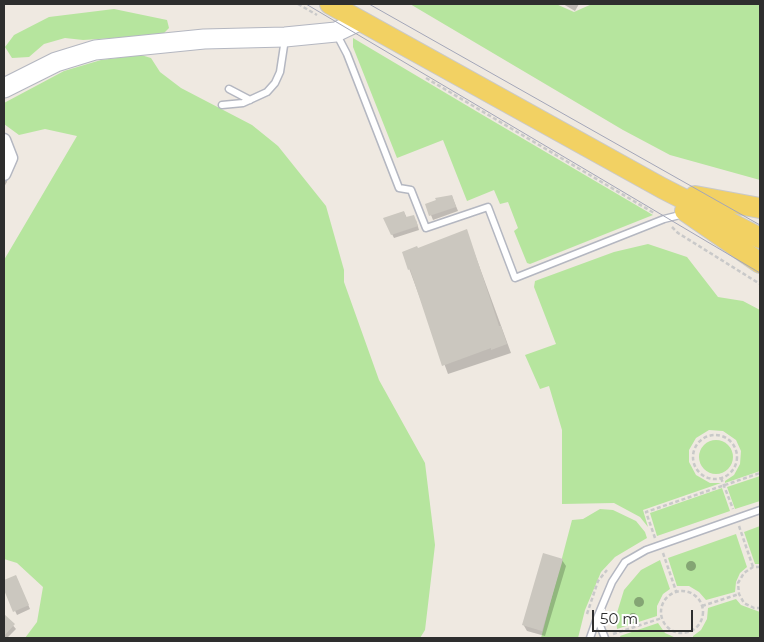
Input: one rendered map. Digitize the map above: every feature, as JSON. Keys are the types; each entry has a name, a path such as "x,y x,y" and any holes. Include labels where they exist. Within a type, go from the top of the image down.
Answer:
{"main road":[{"path":"325,10 359,21 662,188 760,238"},
{"path":"662,188 724,203 760,208"},
{"path":"662,188 687,213 760,263"}],"street":[{"path":"4,88 56,62 95,50 204,39 285,37 336,32 359,21"},
{"path":"4,140 11,158 4,174"}],"lane":[{"path":"336,32 347,54 399,188 411,190 426,228 488,207 515,278 664,219 687,213"},
{"path":"222,105 232,105 250,100 267,92 275,83 280,72 285,37"},
{"path":"229,89 250,100"},
{"path":"590,638 612,582 625,562 646,550 760,510"},
{"path":"597,618 605,638"}],"path":[{"path":"298,4 325,10"},
{"path":"423,76 664,219 678,233 760,284"},
{"path":"720,435 731,441 737,451 737,462 731,472 722,478 710,478 700,473 694,463 696,446 709,436 720,435"},
{"path":"664,535 655,538 646,512 760,473"},
{"path":"660,545 676,592"},
{"path":"760,567 753,567 744,573 738,582 739,594 744,603 754,608 760,608"},
{"path":"687,591 697,597 702,606 703,617 697,627 688,633 677,633 667,628 662,618 661,607 667,597 676,592 687,591"},
{"path":"702,606 739,594"},
{"path":"605,638 662,618"},
{"path":"688,633 690,638"}],"green space":[{"path":"410,4 556,4 574,12 592,4 760,4 760,180 670,155 623,130"},
{"path":"114,9 167,20 169,28 163,34 144,36 83,40 65,38 44,44 29,57 12,58 5,47 14,35 49,17"},
{"path":"353,38 653,215 530,264 527,263 514,231 518,228 508,202 500,204 494,190 467,201 443,140 397,158 353,47"},
{"path":"141,55 151,58 160,72 181,88 252,125 278,146 326,206 344,270 344,282 379,380 425,463 435,545 425,630 420,638 25,638 37,622 43,587 17,563 4,559 4,260 77,136 45,129 19,135 4,124 4,103 64,71 101,60"},
{"path":"648,244 687,257 718,297 743,301 760,310 760,471 725,483 734,475 740,464 741,451 736,440 723,431 709,430 696,438 689,450 689,462 696,475 710,483 721,483 643,510 648,527 640,517 614,503 562,504 562,430 549,386 540,389 525,355 556,344 534,287 535,281 614,252"},
{"path":"716,440 723,441 728,445 732,450 732,464 728,469 723,473 716,474 709,473 704,469 700,464 699,457 700,450 704,445 709,441"},
{"path":"760,476 760,501 735,509 727,487"},
{"path":"722,488 730,511 657,536 650,513"},
{"path":"600,509 613,510 636,521 645,532 647,538 615,557 601,572 585,610 578,638 541,638 572,520 583,519"},
{"path":"760,526 760,564 755,564 744,532"},
{"path":"736,534 747,567 740,573 736,582 735,592 706,600 699,592 689,586 677,586 668,558"},
{"path":"660,560 670,589 663,594 657,606 657,616 617,629 616,616 624,590 641,570"},
{"path":"736,599 741,605 760,612 760,638 693,638 701,630 707,619 708,608"},
{"path":"658,623 665,633 676,638 621,638 620,636"}],"building":[{"path":"452,195 456,207 429,216 425,204 436,200 435,198"},
{"path":"404,211 406,217 414,215 418,226 391,235 383,218"},
{"path":"467,229 499,326 501,326 507,344 442,366 410,269 408,270 402,252 417,246 418,248"},
{"path":"543,553 563,559 542,631 522,625"},
{"path":"16,575 29,605 13,612 4,590 4,580"},
{"path":"4,614 15,624 4,636"}],"tram line":[{"path":"306,4 760,273"},
{"path":"369,4 760,225"}]}
